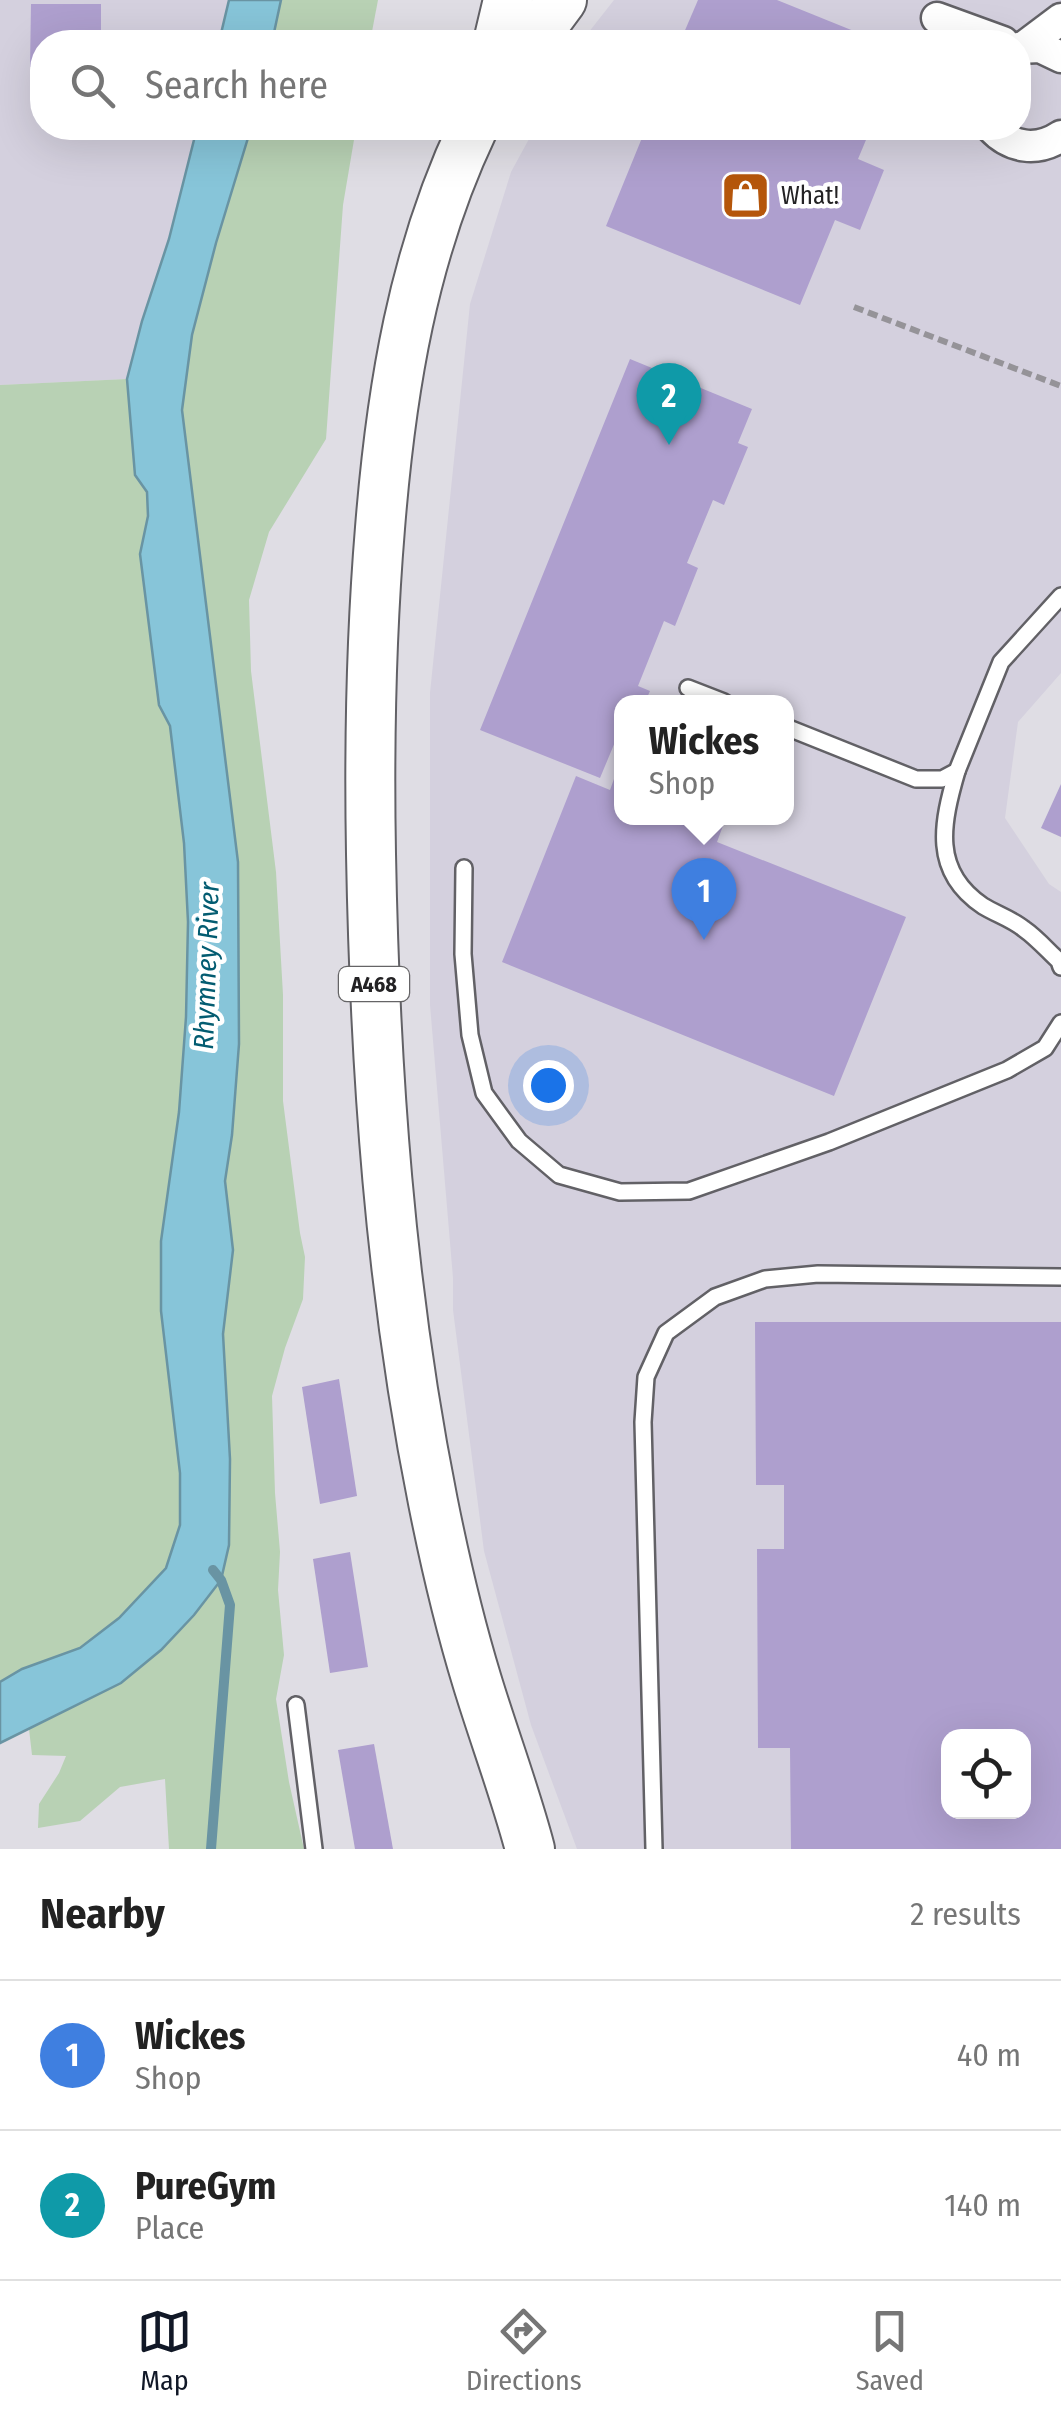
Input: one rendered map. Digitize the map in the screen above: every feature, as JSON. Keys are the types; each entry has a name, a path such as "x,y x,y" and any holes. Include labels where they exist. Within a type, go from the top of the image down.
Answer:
{"main road":[{"path":"501,30 508,0"},
{"path":"540,30 562,0"},
{"name":"A468","path":"468,140 419,275 403,340 388,438 372,682 374,979 393,1255 423,1446 456,1608 529,1845"}],"street":[{"path":"1031,36 1061,19"},
{"path":"936,20 968,30"},
{"path":"1031,46 1061,57"},
{"path":"1006,140 1036,146 1061,136"}],"lane":[{"path":"1061,596 1000,662 957,772 943,840 954,880 982,905 1023,928 1059,961 1061,968"},
{"path":"688,688 706,695"},
{"path":"794,731 916,780 942,780 957,772"},
{"path":"464,868 463,954 468,1019 484,1093 519,1140 559,1175 620,1192 690,1191 828,1142 1007,1070 1045,1048 1061,1023"},
{"path":"654,1849 643,1422 646,1377 666,1334 715,1297 766,1279 818,1274 1061,1277"},
{"path":"296,1706 314,1849"}],"path":[{"path":"854,307 1061,386"}],"shaded area":[{"path":"0,0 229,0 222,30 30,30 30,140 194,140 127,379 0,385"},
{"path":"614,0 1061,0 1061,673 1018,722 1005,818 1049,884 1061,892 1061,1849 577,1849 531,1725 484,1551 453,1310 430,1005 430,693 470,304 511,172 528,140 1031,140 1031,30 590,30"}],"green space":[{"path":"281,0 378,0 372,30 275,30"},
{"path":"247,140 354,140 343,205 326,439 269,532 249,600 251,671 276,872 283,995 283,1101 305,1257 303,1299 272,1396 284,1655 276,1699 304,1849 169,1849 165,1779 120,1787 80,1821 38,1828 39,1804 66,1756 32,1755 29,1729 121,1683 230,1459 223,1334 233,1250 225,1181 239,1044 238,862 182,410 192,336"},
{"path":"127,379 135,475 147,492 148,516 140,554 159,705 170,726 184,843 188,922 179,1112 161,1241 161,1311 180,1473 180,1525 166,1568 119,1618 80,1648 22,1669 0,1682 0,385"}],"water":[{"path":"229,0 281,0 275,30 222,30"},
{"name":"Rhymney River","path":"194,140 247,140 192,335 182,410 238,862 239,1044 225,1181 233,1250 223,1334 230,1459 229,1545 221,1580 161,1650 121,1683 0,1743 0,1682 22,1669 80,1648 119,1618 166,1568 180,1525 180,1473 161,1311 161,1241 179,1112 188,922 184,843 170,726 159,705 140,554 148,516 147,492 135,475 127,379"}],"building":[{"path":"698,0 777,0 851,30 685,30"},
{"path":"31,4 101,4 101,30 31,30"},
{"name":"What!","path":"641,140 866,140 858,159 884,170 860,230 835,220 800,305 606,226"},
{"path":"630,359 752,409 738,443 748,447 724,505 713,500 687,563 698,568 675,626 664,621 638,686 650,691 648,695 614,695 614,744 600,778 480,730"},
{"path":"576,776 610,790 614,779 614,825 723,825 717,842 906,917 834,1096 502,962"},
{"path":"1061,784 1061,837 1041,828"},
{"path":"755,1322 1061,1322 1061,1849 791,1849 790,1748 758,1748 757,1549 784,1549 784,1485 756,1485"},
{"path":"339,1379 357,1496 320,1504 302,1387"},
{"path":"350,1552 368,1667 330,1673 313,1559"},
{"path":"374,1744 393,1849 355,1849 338,1750"}],"waterway":[{"path":"211,1849 230,1605 213,1570"}],"place":[{"name":"What!","path":"746,195"},
{"name":"PureGym","path":"669,445"},
{"name":"Wickes","path":"704,940"}]}
